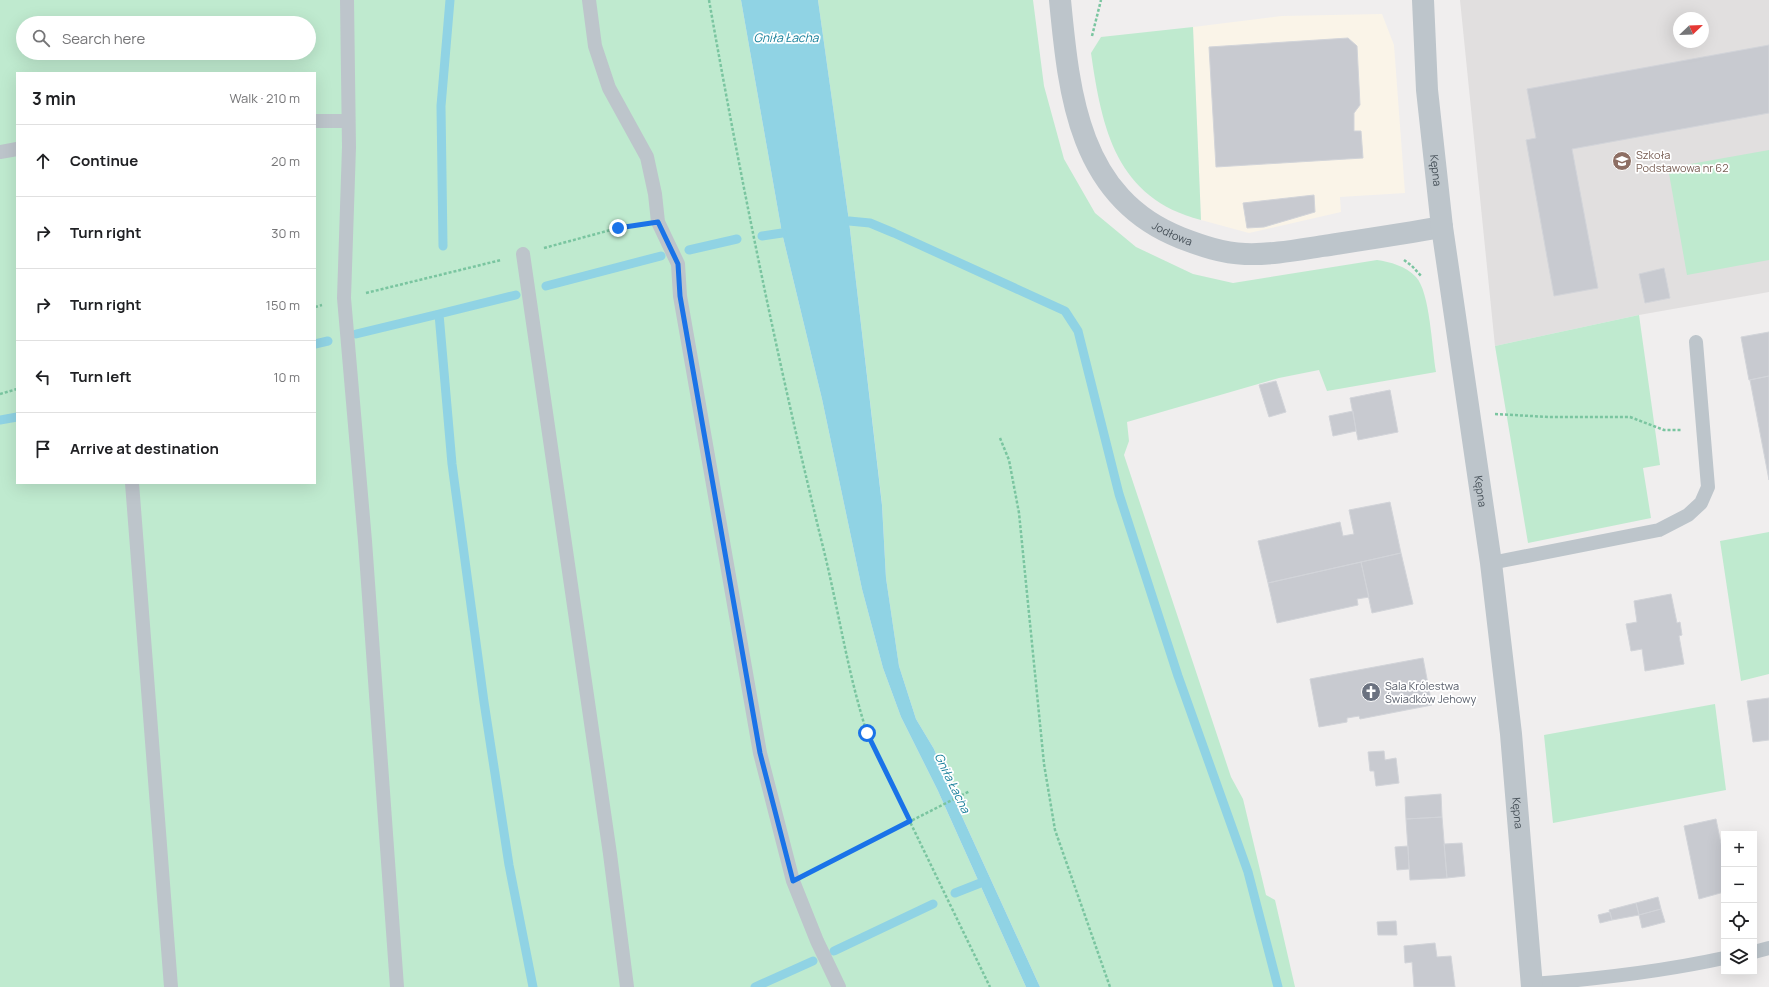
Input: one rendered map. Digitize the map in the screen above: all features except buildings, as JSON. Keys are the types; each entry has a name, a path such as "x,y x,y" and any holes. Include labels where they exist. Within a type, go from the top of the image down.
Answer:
{"street":[{"name":"Jodłowa","path":"1060,0 1065,52 1074,102 1086,145 1104,179 1128,207 1166,232 1211,250 1244,254 1278,252 1442,227"},
{"name":"Kępna","path":"1423,0 1426,90 1442,227 1491,563 1510,734 1532,985"}],"lane":[{"path":"347,0 348,121 344,298 365,541 397,987"},
{"path":"589,0 595,46 609,88 648,157 655,194 658,222 678,264 680,296 760,753 793,881 817,940 839,987"},
{"path":"316,121 348,121"},
{"path":"0,152 16,149"},
{"path":"523,254 610,854 627,987"},
{"path":"1491,563 1659,530 1688,515 1700,503 1708,488 1696,342"},
{"path":"132,484 171,987"},
{"path":"1757,951 1769,948"},
{"name":"Kępna","path":"1532,985 1609,978 1688,966 1721,959"}],"path":[{"path":"708,0 749,220 798,442 831,578 854,693 867,733 990,987"},
{"path":"1090,43 1100,10 1101,0"},
{"path":"316,307 344,298 523,254 618,228 658,222"},
{"path":"1396,258 1412,266 1423,278"},
{"path":"0,394 16,389"},
{"path":"1489,414 1549,418 1630,417 1664,430 1703,429"},
{"path":"1000,438 1010,460 1019,513 1044,764 1055,830 1110,987"},
{"path":"793,881 901,826 927,811 970,791"}],"shaded area":[{"name":"Szkoła Podstawowa nr 62","path":"1460,0 1769,0 1769,292 1639,315 1495,346"},
{"path":"1382,14 1394,45 1405,193 1340,197 1341,212 1249,233 1201,220 1193,27 1281,16"}],"green space":[{"path":"0,0 741,0 782,233 822,399 862,589 883,668 901,717 938,791 1026,987 0,987"},
{"path":"818,0 1033,0 1044,86 1064,159 1095,213 1136,247 1193,274 1233,283 1377,260 1403,267 1412,273 1421,284 1430,322 1436,372 1327,391 1319,370 1279,378 1127,422 1129,441 1124,455 1231,777 1243,799 1266,895 1275,900 1295,987 1040,987 949,788 934,749 916,719 899,666 886,578 882,504 849,221"},
{"path":"1193,27 1201,220 1172,210 1150,195 1132,178 1118,157 1108,133 1101,108 1091,53 1101,37"},
{"path":"1769,150 1769,260 1687,275 1668,168"},
{"path":"1639,315 1660,465 1643,468 1651,518 1528,543 1495,346"},
{"path":"1769,532 1769,674 1741,681 1720,541"},
{"path":"1715,704 1726,790 1553,823 1544,735"}],"water":[{"name":"Gniła Łacha","path":"741,0 818,0 849,221 882,505 886,578 899,666 916,719 934,749 949,788 1040,987 1026,987 938,791 901,717 883,668 862,589 822,399 782,233"}],"waterway":[{"path":"443,246 441,106 450,0"},
{"path":"849,221 870,223 1065,311 1078,331 1119,494 1178,676 1248,872 1278,987"},
{"path":"762,236 782,233"},
{"path":"689,250 737,239"},
{"path":"546,286 661,256"},
{"path":"516,295 439,314 452,464 484,702 509,865 533,987"},
{"path":"356,334 439,314"},
{"path":"316,344 328,341"},
{"path":"0,420 16,417"},
{"path":"955,893 983,882"},
{"path":"834,951 933,904"},
{"path":"755,987 813,961"}],"place":[{"name":"Szkoła Podstawowa nr 62","path":"1622,161"},
{"name":"Sala Królestwa Świadków Jehowy","path":"1371,692"}],"route":[{"path":"618,228 658,222 678,264 680,296 760,753 793,881 910,821 867,733"}]}
